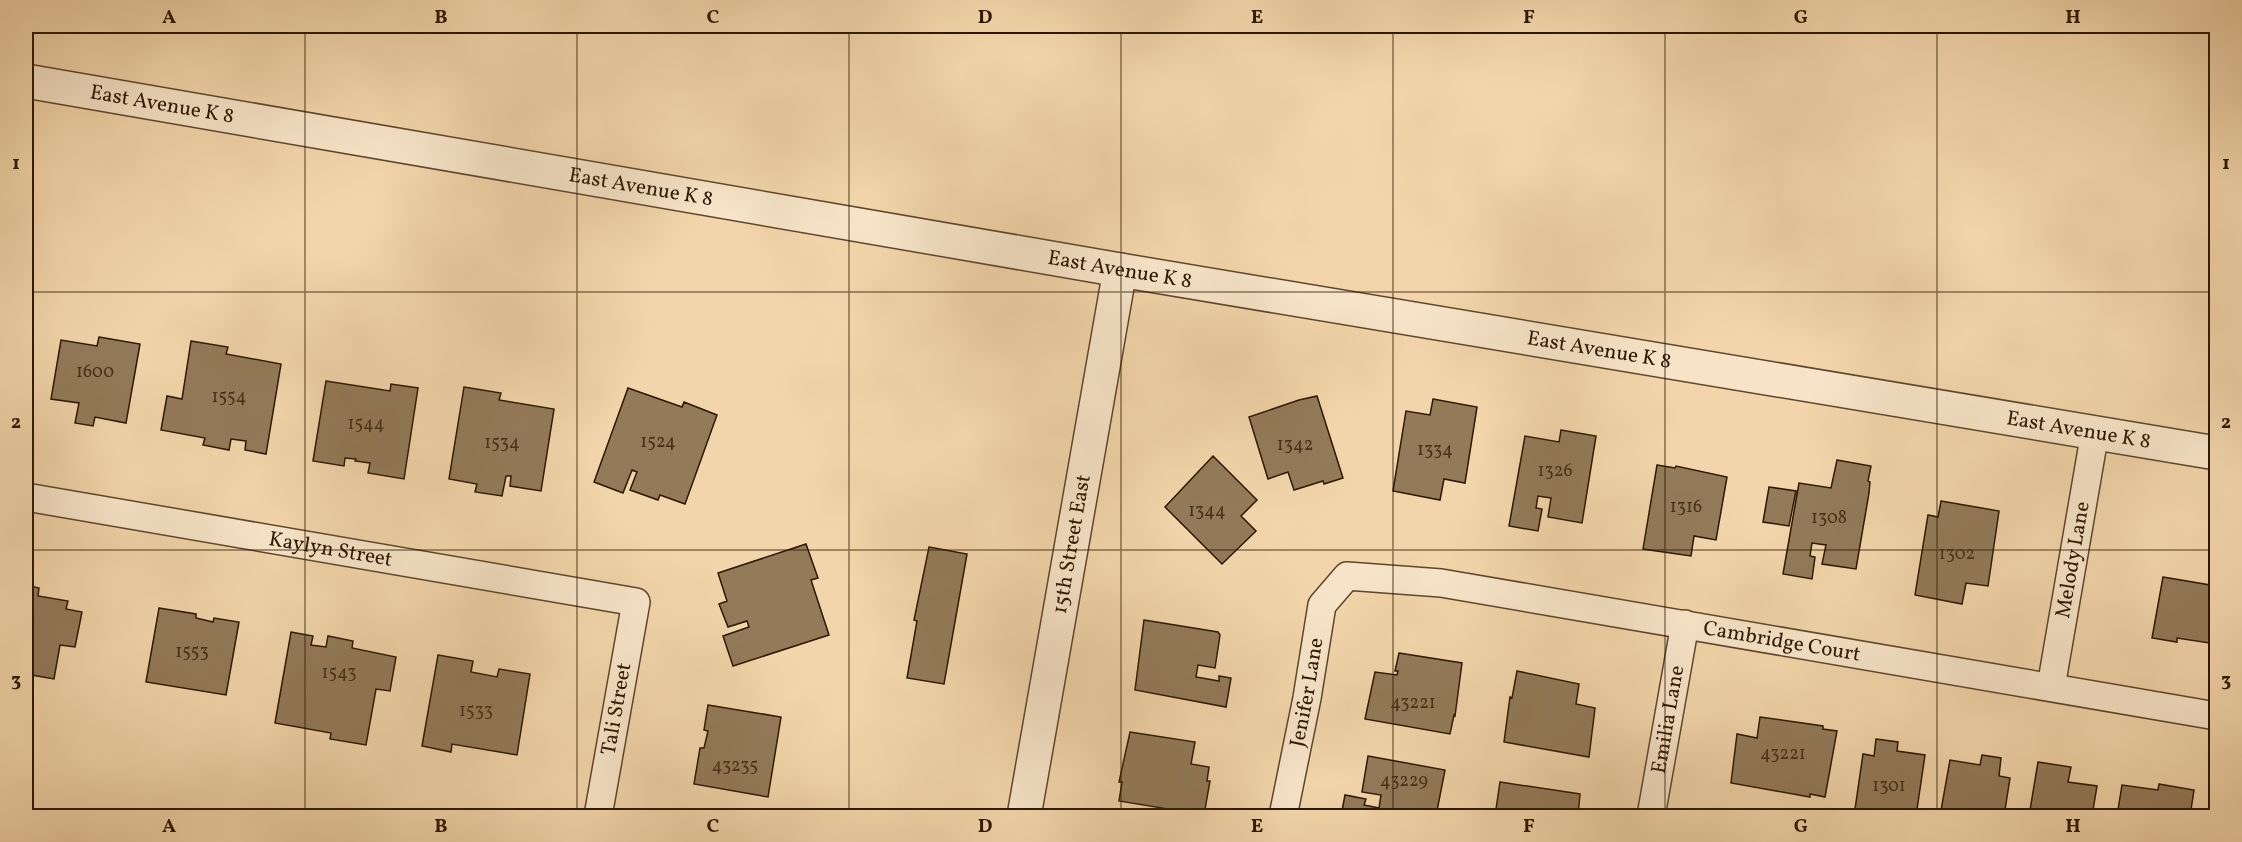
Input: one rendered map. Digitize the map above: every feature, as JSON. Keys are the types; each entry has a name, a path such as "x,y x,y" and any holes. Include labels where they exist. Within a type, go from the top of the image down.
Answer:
{"street":[{"name":"East Avenue K 8","path":"26,81 1120,270 2217,453"},
{"name":"15th Street East","path":"1024,816 1120,270"},
{"name":"Melody Lane","path":"2051,687 2095,432"},
{"name":"Kaylyn Street","path":"26,497 636,602"},
{"name":"Cambridge Court","path":"1347,576 1441,583 2217,716"},
{"name":"Jenifer Lane","path":"1284,816 1322,605 1347,576"},
{"name":"Tali Street","path":"598,816 636,602"},
{"name":"Emilia Lane","path":"1651,816 1685,624"}],"building":[{"path":"99,337 140,344 126,423 95,417 93,426 75,423 79,403 51,399 61,340 97,346"},
{"path":"191,341 228,347 226,354 281,364 266,454 245,450 246,441 231,439 229,450 203,445 205,438 161,430 167,396 182,399"},
{"path":"326,381 390,391 391,384 418,388 404,479 368,473 370,463 355,461 356,459 345,458 344,466 313,461"},
{"path":"464,387 501,393 499,400 554,409 541,491 510,486 511,476 506,476 502,496 475,492 477,484 449,479"},
{"path":"628,388 682,407 684,402 717,415 685,504 660,495 658,500 630,490 637,472 632,470 623,493 594,482"},
{"path":"1317,396 1343,478 1324,484 1323,481 1294,490 1288,472 1268,479 1249,417"},
{"path":"1433,399 1477,407 1465,483 1444,479 1440,500 1393,491 1406,411 1430,415"},
{"path":"1561,430 1596,436 1582,523 1548,517 1551,498 1538,496 1536,508 1542,509 1538,531 1509,526 1525,436 1559,442"},
{"path":"1213,456 1257,500 1241,516 1256,531 1222,564 1165,507"},
{"path":"1837,460 1871,466 1868,481 1870,482 1869,493 1856,569 1822,564 1826,545 1812,543 1810,556 1815,557 1812,579 1783,574 1799,483 1831,488"},
{"path":"1657,465 1675,468 1676,466 1727,477 1716,540 1694,536 1691,556 1643,549"},
{"path":"1769,487 1796,491 1789,526 1763,522"},
{"path":"1941,501 1999,511 1988,586 1966,583 1962,604 1915,595 1928,515 1938,517"},
{"path":"806,544 818,578 811,580 829,635 733,666 723,636 749,627 747,621 728,627 719,604 727,601 718,573"},
{"path":"929,547 967,554 944,684 907,678 917,621 914,620"},
{"path":"2163,577 2216,586 2216,644 2177,638 2177,642 2152,638"},
{"path":"26,585 39,588 38,596 68,601 66,609 82,612 75,647 60,645 54,679 26,674"},
{"path":"159,608 196,614 196,618 213,622 214,618 239,622 226,695 146,682"},
{"path":"1144,620 1218,632 1220,635 1215,668 1198,665 1196,677 1219,681 1219,676 1231,678 1226,707 1135,690"},
{"path":"291,632 313,636 311,645 326,647 328,636 353,641 352,648 396,657 390,691 376,689 366,745 330,739 331,733 275,723"},
{"path":"1399,653 1462,663 1455,716 1450,734 1365,719 1375,672 1397,675 1398,671 1395,671"},
{"path":"438,655 473,661 471,672 497,677 499,669 530,674 517,755 452,744 451,752 422,746"},
{"path":"1517,671 1579,684 1576,704 1595,708 1589,757 1504,742 1510,697 1512,698"},
{"path":"708,705 781,717 768,797 694,784 700,748 704,748 708,731 704,730"},
{"path":"1760,717 1823,726 1823,729 1837,731 1825,797 1810,794 1810,797 1731,783 1737,734 1757,738"},
{"path":"1130,732 1195,742 1191,764 1209,767 1207,781 1210,781 1204,815 1119,801 1122,782 1119,782"},
{"path":"1876,739 1898,742 1897,751 1925,755 1916,816 1854,816 1863,754 1874,756"},
{"path":"1982,755 2001,758 1999,776 2010,778 2004,816 1940,816 1950,760 1980,765"},
{"path":"1368,756 1445,770 1436,816 1341,816 1345,795 1366,799 1364,805 1379,808 1381,795 1362,792"},
{"path":"2038,762 2071,767 2068,782 2097,786 2092,816 2029,816"},
{"path":"1500,782 1580,794 1578,816 1495,816"},
{"path":"2159,784 2194,790 2190,816 2117,816 2122,785 2158,790"},
{"path":"2214,789 2216,790 2216,816 2209,816"}]}
